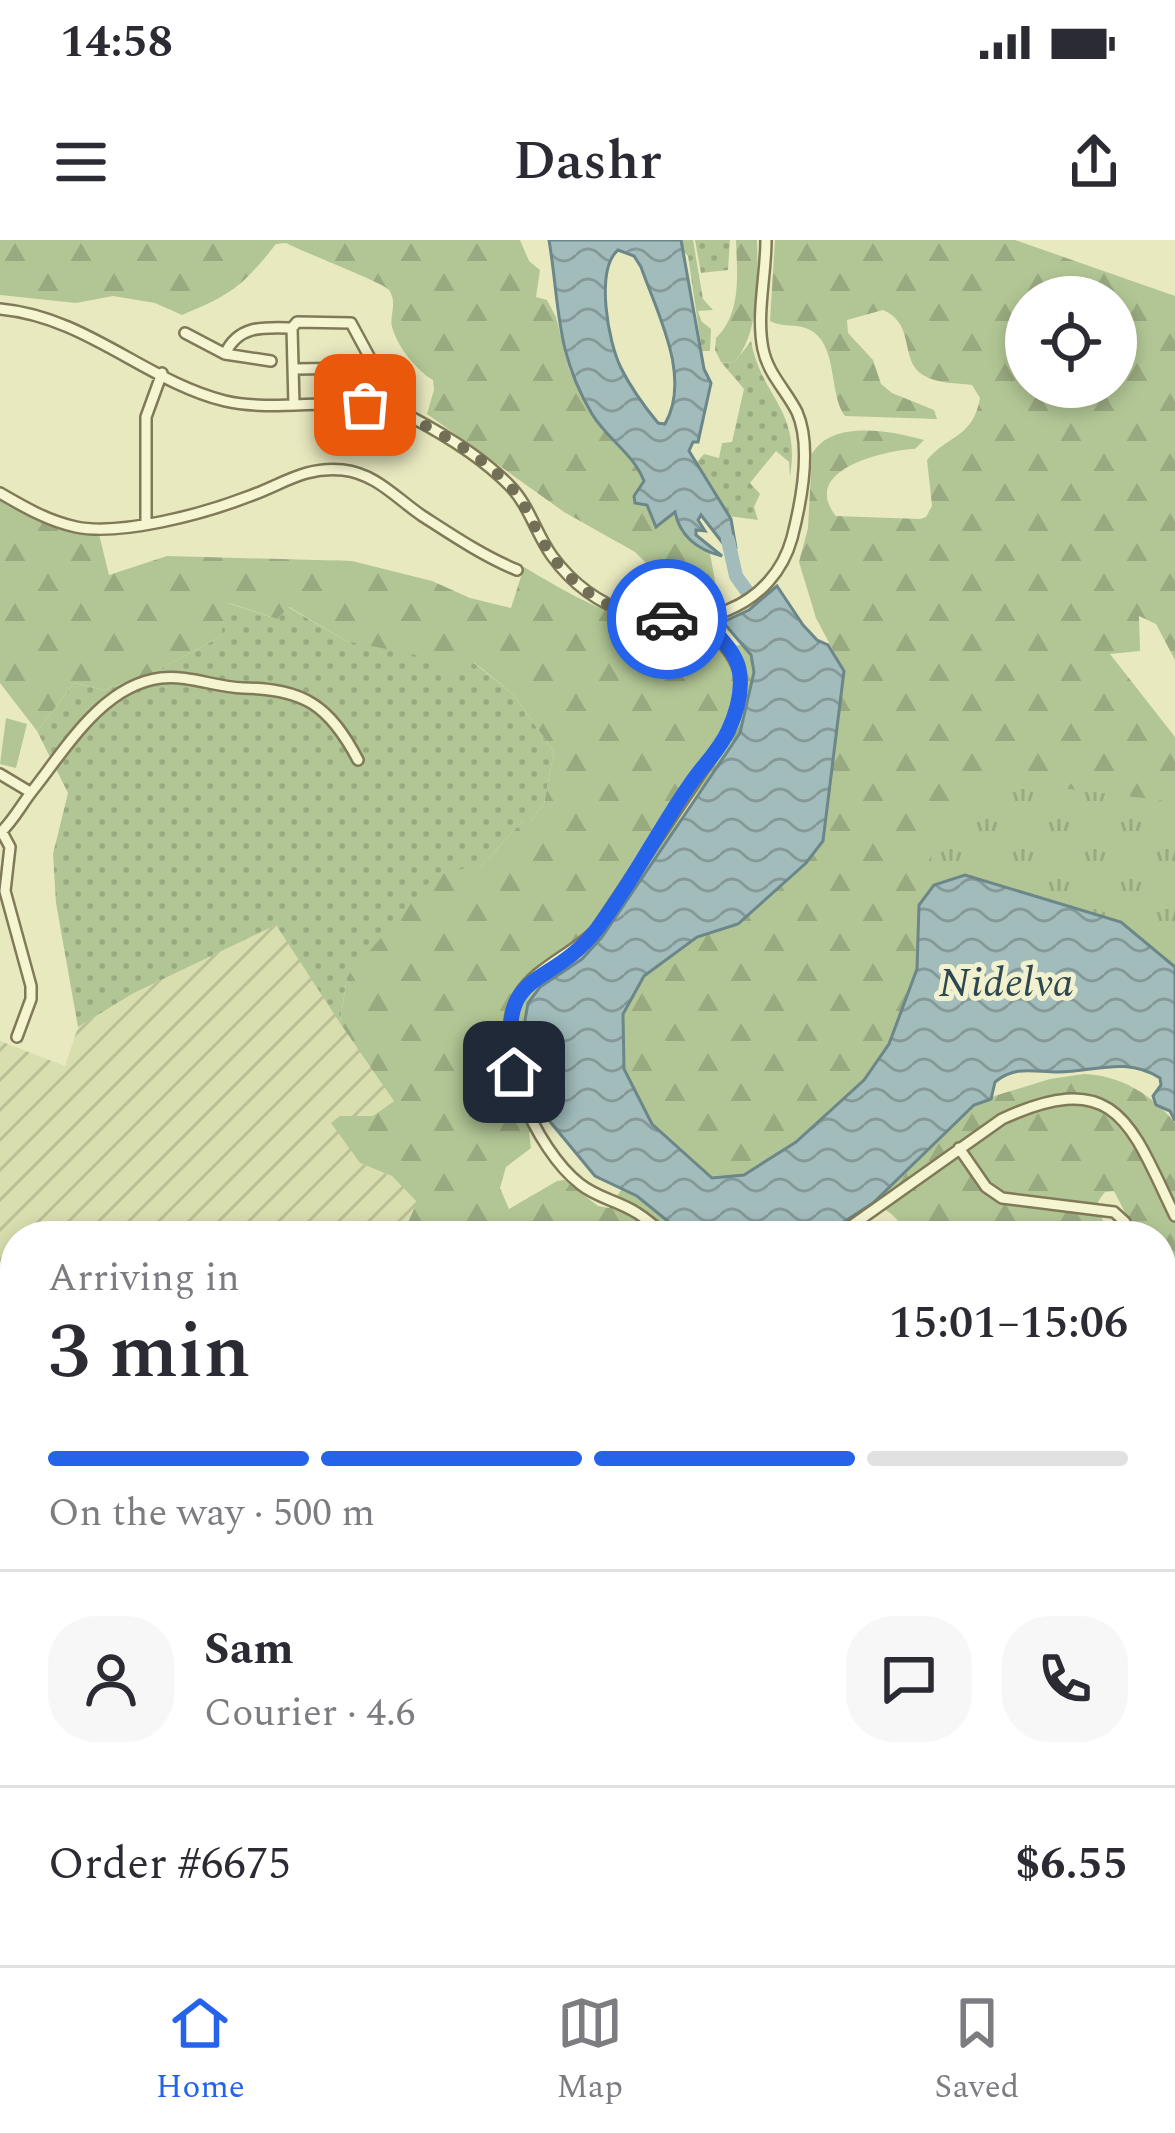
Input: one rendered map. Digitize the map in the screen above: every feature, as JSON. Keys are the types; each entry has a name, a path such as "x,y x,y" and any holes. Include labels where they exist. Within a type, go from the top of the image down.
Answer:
{"street":[{"path":"0,309 61,322 217,399 378,406 412,418 509,485 551,555 595,598 646,618 702,617 748,599 773,577 792,537 803,447 799,417 768,366 762,345 766,240"},
{"path":"294,369 366,368 371,361 348,321 297,322 292,328 294,405"},
{"path":"225,354 244,332 292,328"},
{"path":"185,333 225,354 271,361"},
{"path":"146,522 146,417 162,373"},
{"path":"0,493 41,515 80,528 146,522 246,498 297,473 350,471 378,481 424,517 517,570"},
{"path":"647,1221 583,1186 552,1156 523,1101 508,1023 518,996 532,979 579,948 596,930 728,731 740,694 738,665 702,617"},
{"path":"17,1037 31,986 5,891 10,847 1,833 108,701 124,690 164,678 276,688 303,696 333,721 358,760"},
{"path":"0,774 30,792"},
{"path":"857,1221 1002,1119 1074,1098 1096,1101 1114,1111 1139,1142 1175,1216"},
{"path":"959,1148 986,1187 1002,1198 1114,1212 1124,1221"}],"green space":[{"path":"0,240 520,240 529,261 540,270 536,297 547,300 556,317 569,369 590,410 639,469 644,481 636,492 660,526 675,512 694,544 710,553 719,604 687,604 635,552 564,512 427,414 433,380 398,342 391,323 393,300 384,286 286,243 276,244 235,288 182,315 155,303 113,296 76,303 0,295"},
{"path":"681,240 693,240 703,299 713,310 698,311 711,329 710,351 702,351 688,256"},
{"path":"695,240 730,240 728,270 701,273"},
{"path":"736,240 757,240 757,272 753,321 734,363 721,362 715,350 716,338 734,305"},
{"path":"775,240 1015,240 1118,276 1005,276 1005,408 1137,408 1137,283 1175,296 1175,660 1156,624 1139,616 1140,651 1110,654 1175,737 1175,967 919,905 917,969 889,1044 864,1080 796,1142 744,1175 711,1178 652,1124 624,1069 623,1014 644,976 697,937 738,924 806,863 823,841 844,671 816,618 799,562 808,528 812,454 833,436 863,430 924,440 915,449 885,453 850,466 829,486 828,500 836,516 926,517 932,506 927,460 972,421 980,398 972,385 923,375 911,360 900,324 883,310 847,320 848,333 873,360 881,384 934,410 937,419 845,416 829,357 818,336 803,327 770,321"},
{"path":"751,341 785,419 792,454 790,477 789,462 776,451 750,483 760,494 754,507 758,520 728,516 695,464 704,454 719,458 722,443 732,442 744,389 721,362 734,363"},
{"path":"0,490 36,510 98,530 109,575 167,556 352,561 511,608 524,567 593,605 667,629 687,604 688,629 723,646 744,645 753,677 748,712 730,751 691,801 621,913 593,947 543,985 530,1001 528,1041 547,1118 529,1133 531,1148 506,1167 500,1188 509,1209 557,1181 564,1180 598,1206 609,1208 621,1190 637,1196 668,1221 409,1221 417,1202 392,1176 360,1163 331,1123 340,1116 373,1116 394,1101 340,1023 347,977 437,873 481,866 522,822 530,822 544,804 554,752 514,695 475,663 451,672 436,659 346,641 289,607 277,619 229,603 220,637 154,672 104,690 74,683 37,731 0,683"},
{"path":"228,603 277,619 288,607 346,641 474,663 514,695 554,752 544,804 481,866 347,977 340,1023 276,925 132,994 78,1027 56,903 53,854 68,793 37,731 74,683 104,690 154,672 220,637"},
{"path":"6,718 27,724 16,768 0,764"},
{"path":"996,780 1175,802 1175,971 1077,906 1050,902 1024,889 967,874 930,885 932,846"},
{"path":"276,925 394,1101 373,1116 340,1116 360,1163 392,1176 418,1202 409,1221 0,1221 0,1041 65,1066 78,1027 132,994"},
{"path":"1084,1074 1110,1078 1135,1088 1175,1123 1175,1221 1129,1221 1114,1191 1105,1192 1098,1203 1103,1221 898,1221 873,1203 978,1101"}],"water":[{"path":"549,240 681,240 704,369 711,383 698,442 689,451 731,519 736,548 732,555 701,515 698,520 705,531 696,530 696,535 722,556 691,541 675,512 656,527 647,505 635,503 644,481 592,414 571,370","holes":["618,250 634,256 663,324 673,366 675,386 665,424 658,423 625,375 608,325 605,289 611,260"]},
{"name":"Nidelva","path":"777,586 803,625 828,645 844,671 823,841 806,863 738,924 697,937 644,976 623,1014 624,1069 652,1124 712,1178 744,1175 796,1142 864,1080 889,1044 917,969 919,905 934,885 965,875 1121,922 1175,967 1175,1121 1170,1111 1156,1105 1153,1096 1160,1078 1147,1071 1122,1066 1018,1071 995,1082 991,1099 974,1105 873,1203 845,1221 668,1221 637,1196 595,1176 547,1118 525,1020 528,1003 540,987 582,959 602,937 740,733 754,672 751,655 723,622 749,610"}],"waterway":[{"name":"Nidelva","path":"728,540 736,576 746,590"}],"way so far":[{"path":"365,405 412,418 500,477 516,493 551,555 583,590 629,614 667,619"}],"route":[{"path":"514,1072 508,1023 518,996 532,979 579,948 596,930 734,718 740,674 730,649 702,617 667,619"}]}
